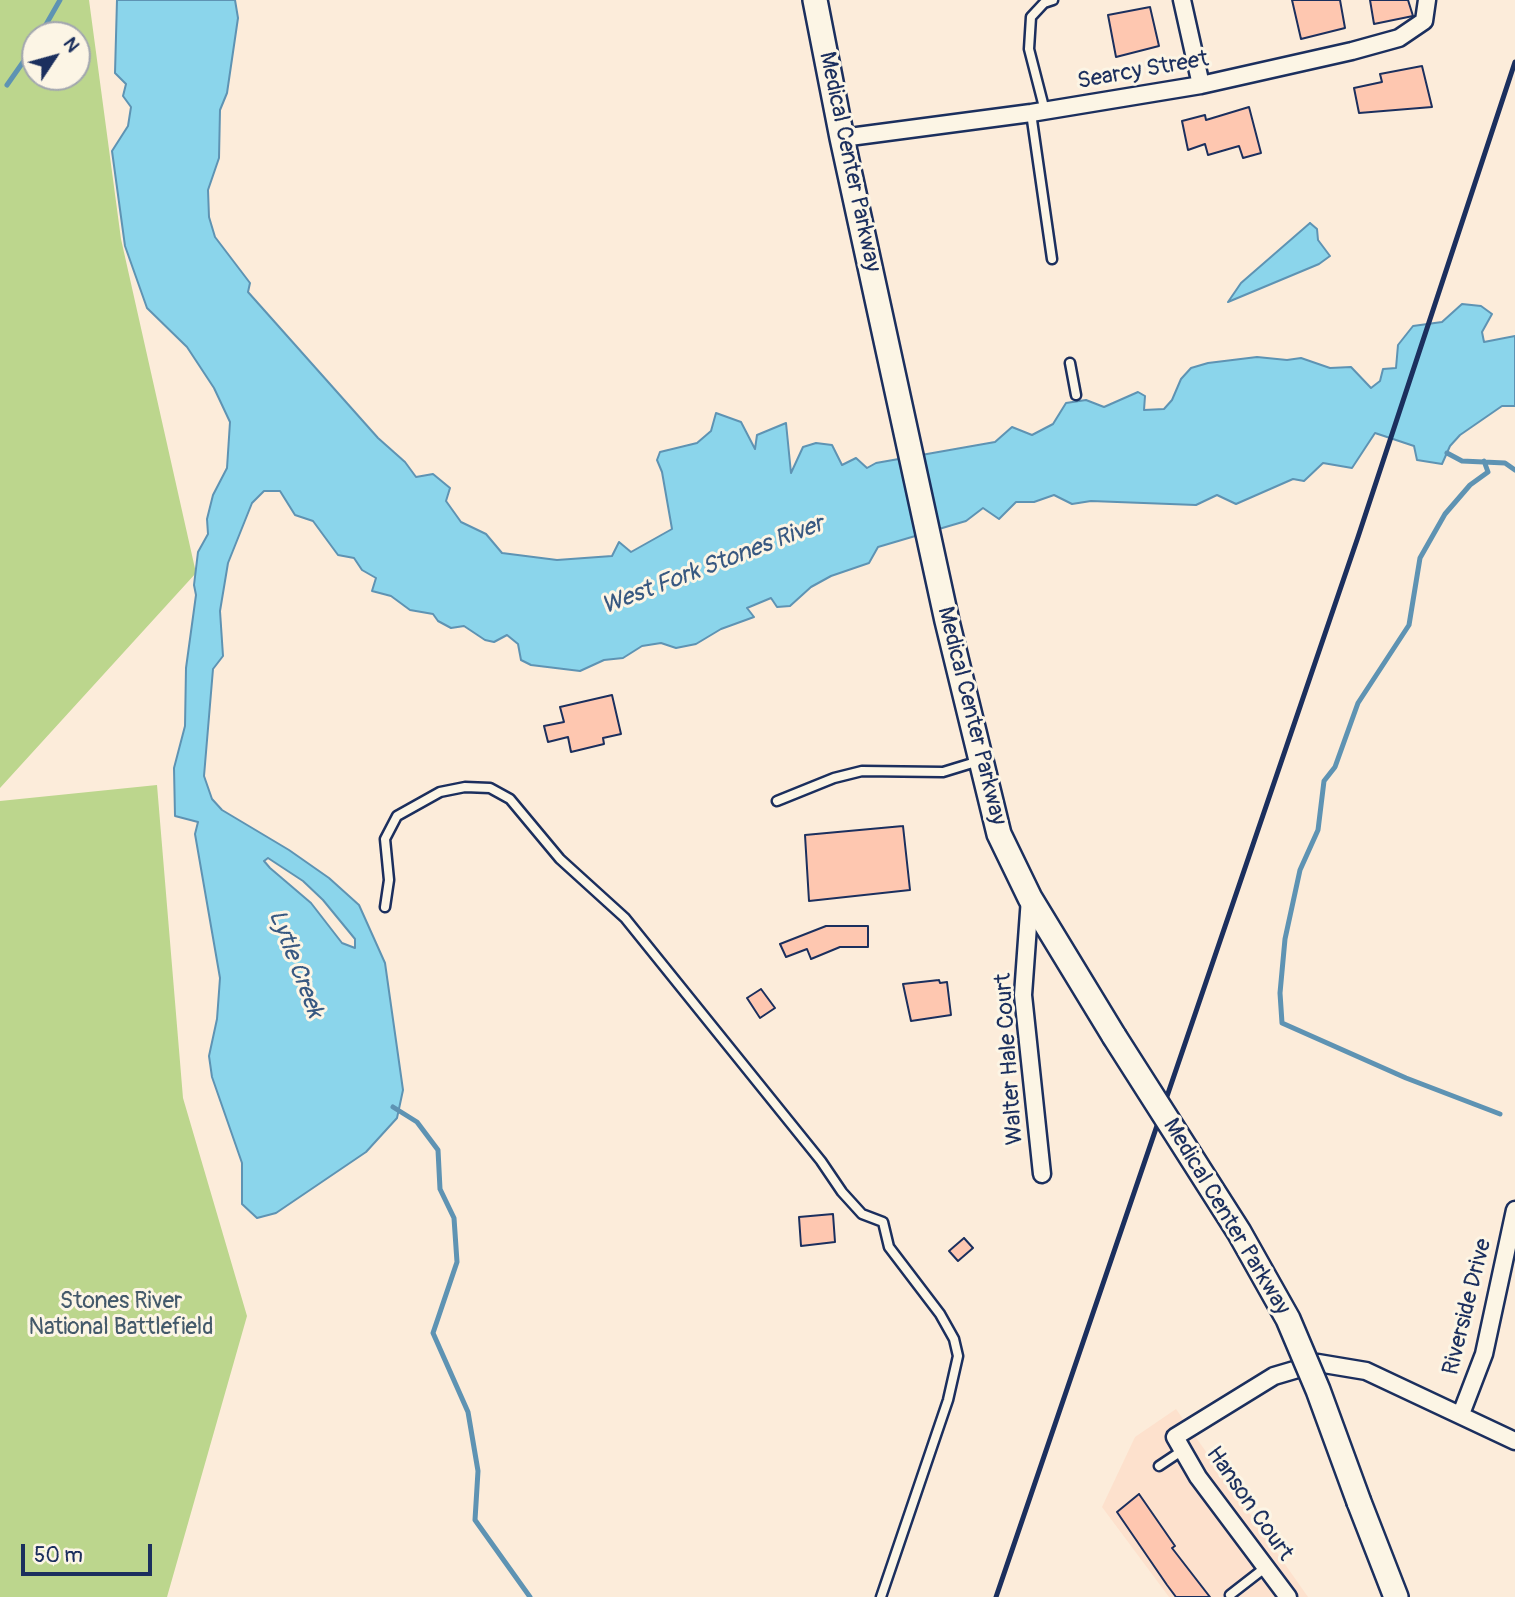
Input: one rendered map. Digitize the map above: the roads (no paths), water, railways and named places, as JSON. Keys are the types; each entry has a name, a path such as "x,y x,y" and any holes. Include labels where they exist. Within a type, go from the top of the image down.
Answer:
{"main road":[{"name":"Medical Center Parkway","path":"815,0 842,138 947,621 979,761 999,834 1030,898 1239,1232 1288,1319 1318,1390 1396,1597"}],"street":[{"path":"1182,0 1201,85"},
{"name":"Searcy Street","path":"842,138 1038,112 1201,85 1399,38 1424,20 1427,0"},
{"name":"Walter Hale Court","path":"1030,898 1023,995 1042,1174"},
{"name":"Riverside Drive","path":"1461,1414 1484,1353 1515,1210"},
{"path":"1179,1443 1274,1376 1318,1363 1366,1371 1515,1441"},
{"name":"Hanson Court","path":"1179,1443 1198,1477 1288,1597"}],"lane":[{"path":"1052,260 1038,112 1029,49 1031,17 1044,3 1053,0"},
{"path":"1070,363 1076,395"},
{"path":"777,801 834,778 862,771 943,772 979,761"},
{"path":"384,907 389,880 384,839 397,816 440,792 464,787 490,788 510,799 560,859 625,918 821,1161 842,1192 862,1213 883,1222 889,1247 940,1314 954,1339 958,1356 948,1400 881,1597"},
{"path":"1159,1466 1179,1443"},
{"path":"1230,1595 1265,1567"}],"water":[{"name":"West Fork Stones River","path":"117,0 235,0 238,18 227,93 220,110 219,158 208,190 209,217 215,237 250,283 248,292 378,438 405,462 416,477 433,474 450,488 446,501 461,522 486,534 502,553 557,560 612,556 619,542 631,552 672,529 662,472 657,460 660,452 697,443 711,431 716,413 741,422 755,449 757,435 786,423 791,473 803,447 816,443 832,445 842,465 856,458 867,468 876,463 995,442 1012,427 1032,435 1053,424 1066,403 1086,400 1104,407 1138,392 1145,396 1144,410 1164,409 1172,400 1181,379 1191,368 1208,363 1257,357 1287,360 1301,358 1330,368 1351,367 1371,388 1380,381 1383,369 1396,368 1398,345 1413,326 1442,322 1462,304 1481,306 1492,314 1482,332 1484,342 1515,336 1515,406 1502,406 1460,435 1450,446 1442,464 1417,460 1414,446 1375,433 1352,468 1323,463 1304,481 1293,479 1236,504 1217,495 1196,505 1091,501 1072,504 1054,495 1034,502 1016,502 999,519 983,508 966,521 878,547 869,563 831,576 811,587 790,606 777,607 771,598 747,608 754,617 721,629 696,644 676,648 661,643 642,646 623,658 604,660 580,671 531,665 521,660 518,644 507,635 494,642 485,640 464,626 451,628 438,621 433,614 410,610 391,596 372,591 376,578 362,570 354,558 338,555 313,521 295,515 280,491 264,491 252,503 228,563 220,611 223,656 213,669 204,776 212,799 222,810 289,850 329,878 359,905 385,963 403,1090 397,1118 366,1152 276,1213 257,1218 242,1204 242,1163 212,1077 209,1056 217,1019 220,978 195,834 198,822 175,816 174,768 185,726 186,668 196,595 194,585 198,552 208,534 207,519 213,495 227,468 230,422 214,388 187,347 147,308 125,246 112,151 128,126 131,107 123,96 126,84 115,73","holes":["268,858 303,881 323,900 355,939 355,948 342,943 311,903 264,861"]},
{"path":"1310,223 1317,229 1318,240 1330,256 1319,264 1228,302 1241,283"}],"waterway":[{"path":"48,21 60,0"},
{"path":"7,85 21,65"},
{"path":"1447,453 1462,461 1505,463 1515,470"},
{"path":"1484,461 1488,472 1470,485 1445,514 1420,558 1409,625 1358,703 1335,767 1324,781 1318,830 1300,870 1285,939 1280,993 1282,1023 1406,1078 1500,1114"},
{"name":"Lytle Creek","path":"393,1107 417,1122 438,1150 440,1189 454,1218 457,1262 433,1333 468,1412 478,1471 475,1520 530,1597"}],"railway":[{"path":"996,1597 1358,537 1515,62"}],"park label":[{"name":"Stones River National Battlefield","path":"121,1315"}]}
